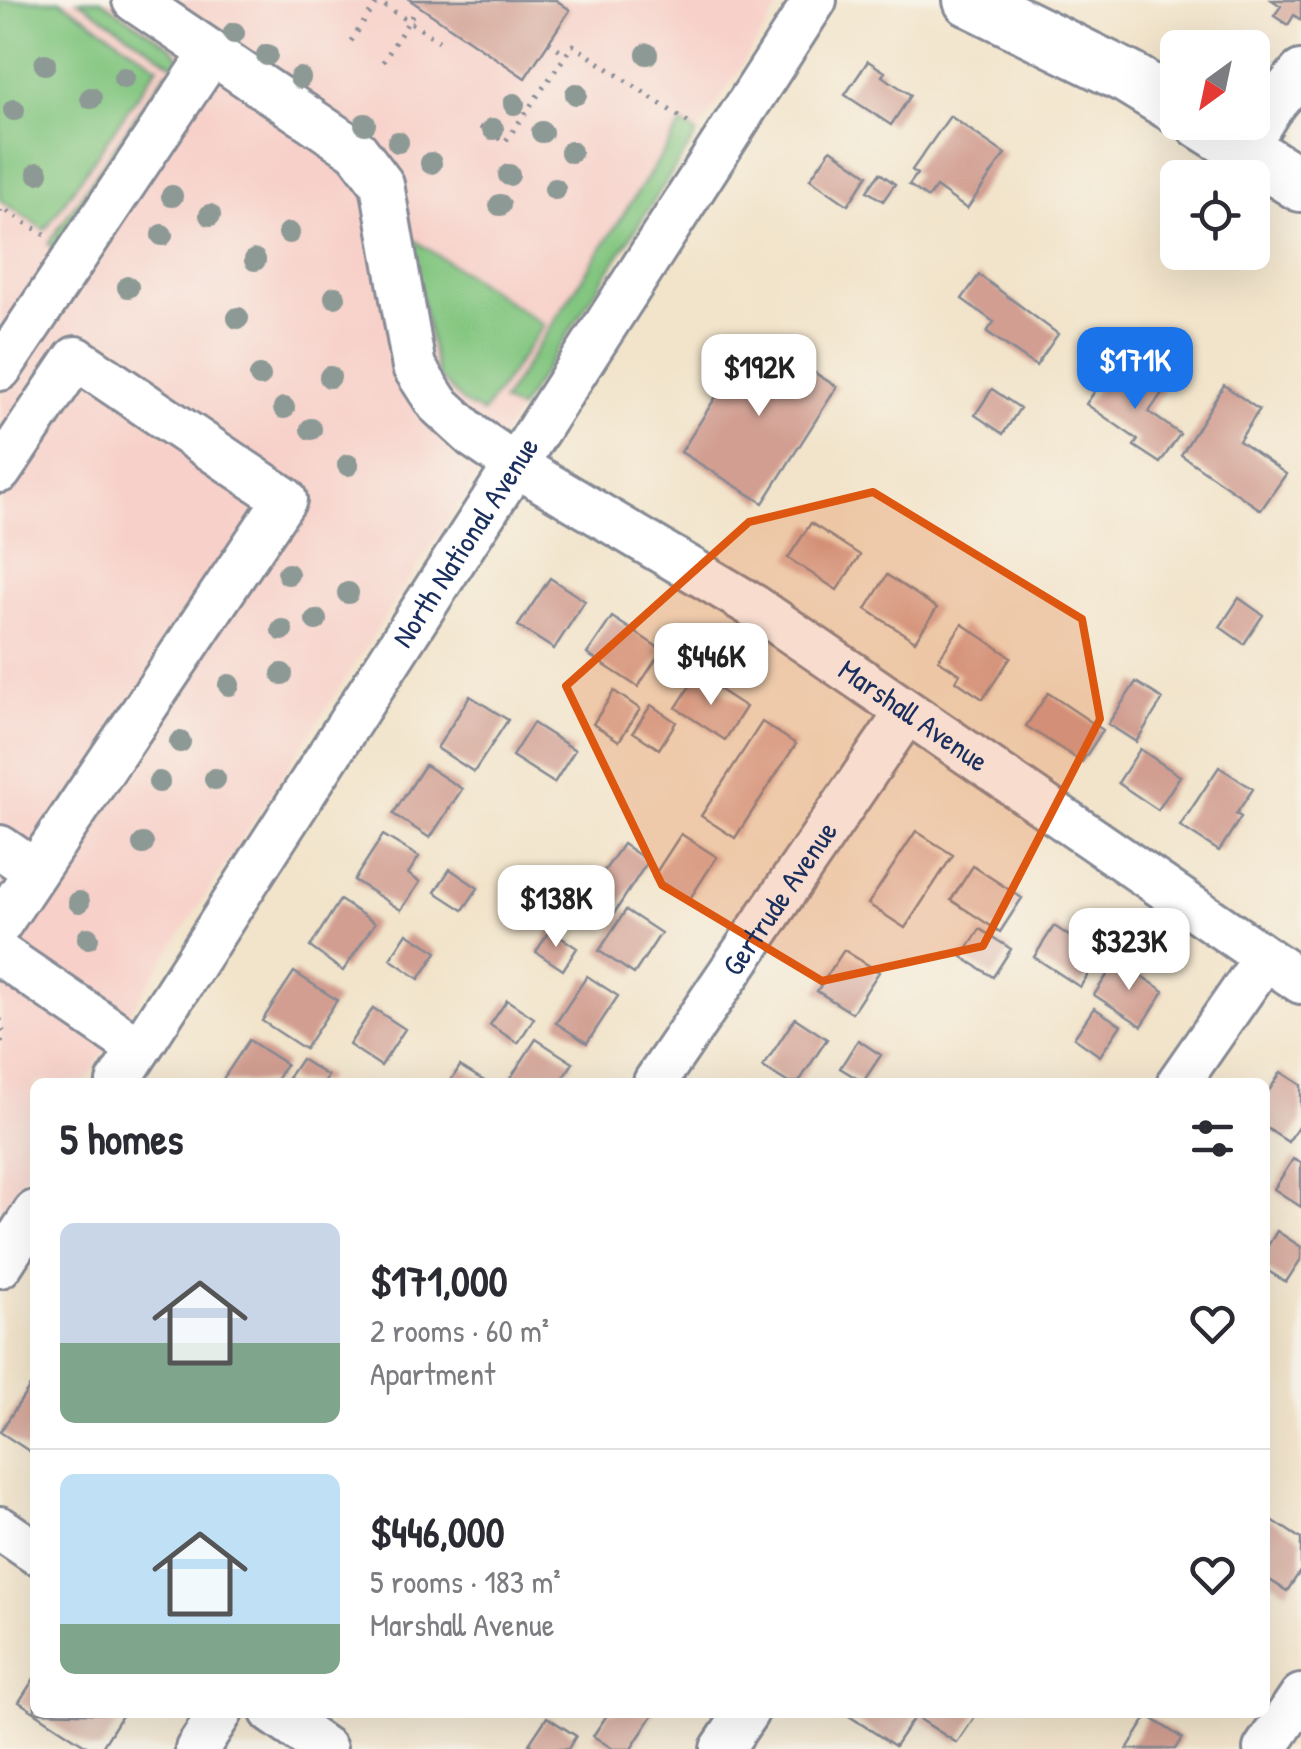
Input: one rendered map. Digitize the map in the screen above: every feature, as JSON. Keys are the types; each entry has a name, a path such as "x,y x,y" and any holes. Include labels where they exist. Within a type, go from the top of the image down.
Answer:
{"main road":[{"path":"970,0 1160,97"},
{"path":"1037,0 1129,78"},
{"path":"1229,140 1301,186"}],"street":[{"name":"Marshall Avenue","path":"134,0 357,151 382,184 414,367 438,404 474,436 517,466 755,607 1301,982"},
{"name":"North National Avenue","path":"128,1066 816,0"},
{"path":"0,369 212,53"},
{"path":"1245,150 1270,109 1301,72"},
{"path":"0,924 285,498 76,358 7,444"},
{"name":"Gertrude Avenue","path":"658,1078 908,712"},
{"path":"0,847 36,871"},
{"path":"0,954 128,1066"},
{"path":"1183,1078 1265,958"},
{"path":"0,1266 30,1220"},
{"path":"0,1528 30,1549"},
{"path":"1265,1749 1301,1696"},
{"path":"197,1749 218,1718"},
{"path":"281,1718 325,1749"},
{"path":"722,1749 743,1718"}],"path":[{"path":"351,41 378,0 438,41"},
{"path":"383,62 415,11"},
{"path":"548,42 566,54"},
{"path":"480,127 504,142 573,45 723,146"},
{"path":"0,212 2,208 48,238"},
{"path":"0,1019 0,1048"}],"highlighted area":[{"path":"873,492 1082,619 1100,719 983,946 822,981 662,885 566,686 749,522"}],"shaded area":[{"path":"0,0 784,0 88,1078 30,1078 30,1170 0,1217"}],"green space":[{"path":"0,0 60,0 158,66 45,230 0,200"},
{"path":"78,0 101,0 171,47 179,57 181,70"},
{"path":"167,71 177,78 56,250 48,244"},
{"path":"682,124 697,134 519,410 502,402"},
{"path":"408,236 544,325 483,413 465,404 438,376"}],"building":[{"path":"410,0 556,0 570,10 525,78"},
{"path":"1272,0 1301,0 1301,20 1294,15 1288,25 1274,16 1281,6"},
{"path":"868,61 885,72 882,76 911,95 891,125 845,95"},
{"path":"950,116 1005,154 967,209 936,187 928,198 909,185 917,174 912,170"},
{"path":"831,149 868,175 848,205 810,179"},
{"path":"880,173 895,184 883,201 867,191"},
{"path":"979,275 1058,334 1036,366 987,332 994,322 962,299"},
{"path":"755,335 837,387 763,503 681,452"},
{"path":"1134,369 1164,390 1149,412 1180,434 1160,463 1134,446 1138,440 1086,404 1110,370 1126,380"},
{"path":"1224,385 1259,410 1239,441 1286,474 1261,510 1181,455"},
{"path":"992,389 1020,408 1003,434 975,415"},
{"path":"811,523 860,555 837,590 788,558"},
{"path":"887,575 937,608 915,641 866,609"},
{"path":"550,578 585,601 554,649 518,626"},
{"path":"1239,598 1263,615 1244,644 1220,627"},
{"path":"612,617 662,650 638,687 587,654"},
{"path":"962,624 1011,657 983,699 956,681 960,674 938,660"},
{"path":"697,675 746,707 725,740 676,708"},
{"path":"1136,682 1163,699 1136,742 1108,724"},
{"path":"614,691 640,709 619,741 593,724"},
{"path":"1048,693 1103,730 1082,762 1026,726"},
{"path":"470,696 508,720 474,772 437,748"},
{"path":"651,705 676,722 659,749 633,732"},
{"path":"762,722 796,744 735,838 701,816"},
{"path":"533,723 575,750 554,783 512,756"},
{"path":"1140,749 1180,776 1158,810 1118,783"},
{"path":"425,765 462,789 430,838 393,814"},
{"path":"1219,767 1253,789 1219,851 1180,826"},
{"path":"916,831 953,855 905,928 868,904"},
{"path":"681,834 717,857 689,900 653,877"},
{"path":"383,835 419,857 408,874 420,882 401,910 354,880"},
{"path":"623,844 648,861 613,915 586,897"},
{"path":"973,866 1022,898 1000,932 951,900"},
{"path":"450,869 478,888 463,910 435,892"},
{"path":"340,900 375,923 343,971 310,947"},
{"path":"626,910 661,933 634,974 599,951"},
{"path":"1054,926 1100,956 1080,987 1034,957"},
{"path":"980,929 1011,949 993,977 962,957"},
{"path":"550,930 577,948 563,970 536,952"},
{"path":"407,933 437,952 419,979 390,959"},
{"path":"844,950 879,972 852,1013 817,991"},
{"path":"1117,960 1164,991 1142,1026 1094,995"},
{"path":"294,972 337,1000 305,1049 262,1021"},
{"path":"587,976 618,996 587,1043 556,1023"},
{"path":"507,1000 534,1018 518,1043 490,1025"},
{"path":"373,1008 405,1029 381,1066 349,1045"},
{"path":"1094,1008 1121,1025 1100,1056 1074,1038"},
{"path":"795,1018 827,1039 802,1078 781,1078 763,1067"},
{"path":"536,1039 573,1063 563,1078 511,1078"},
{"path":"249,1040 286,1064 277,1078 224,1078"},
{"path":"858,1040 881,1055 866,1078 856,1078 840,1068"},
{"path":"301,1059 328,1076 327,1078 288,1078"},
{"path":"460,1066 480,1078 452,1078"},
{"path":"1281,1072 1301,1085 1301,1123 1288,1142 1270,1130 1270,1089"},
{"path":"1293,1159 1301,1163 1301,1207 1274,1189"},
{"path":"1277,1231 1301,1247 1301,1259 1286,1282 1270,1272 1270,1242"},
{"path":"30,1387 30,1452 0,1432"},
{"path":"1270,1519 1301,1539 1301,1570 1287,1591 1270,1580"},
{"path":"30,1685 30,1709 19,1702"},
{"path":"44,1718 120,1718 101,1749 91,1749"},
{"path":"546,1718 576,1736 568,1749 537,1749 529,1744"},
{"path":"605,1718 651,1718 631,1749 613,1749 593,1736"},
{"path":"852,1718 914,1718 895,1746"},
{"path":"918,1718 974,1718 957,1743"},
{"path":"1147,1718 1182,1738 1175,1749 1127,1749"}]}
